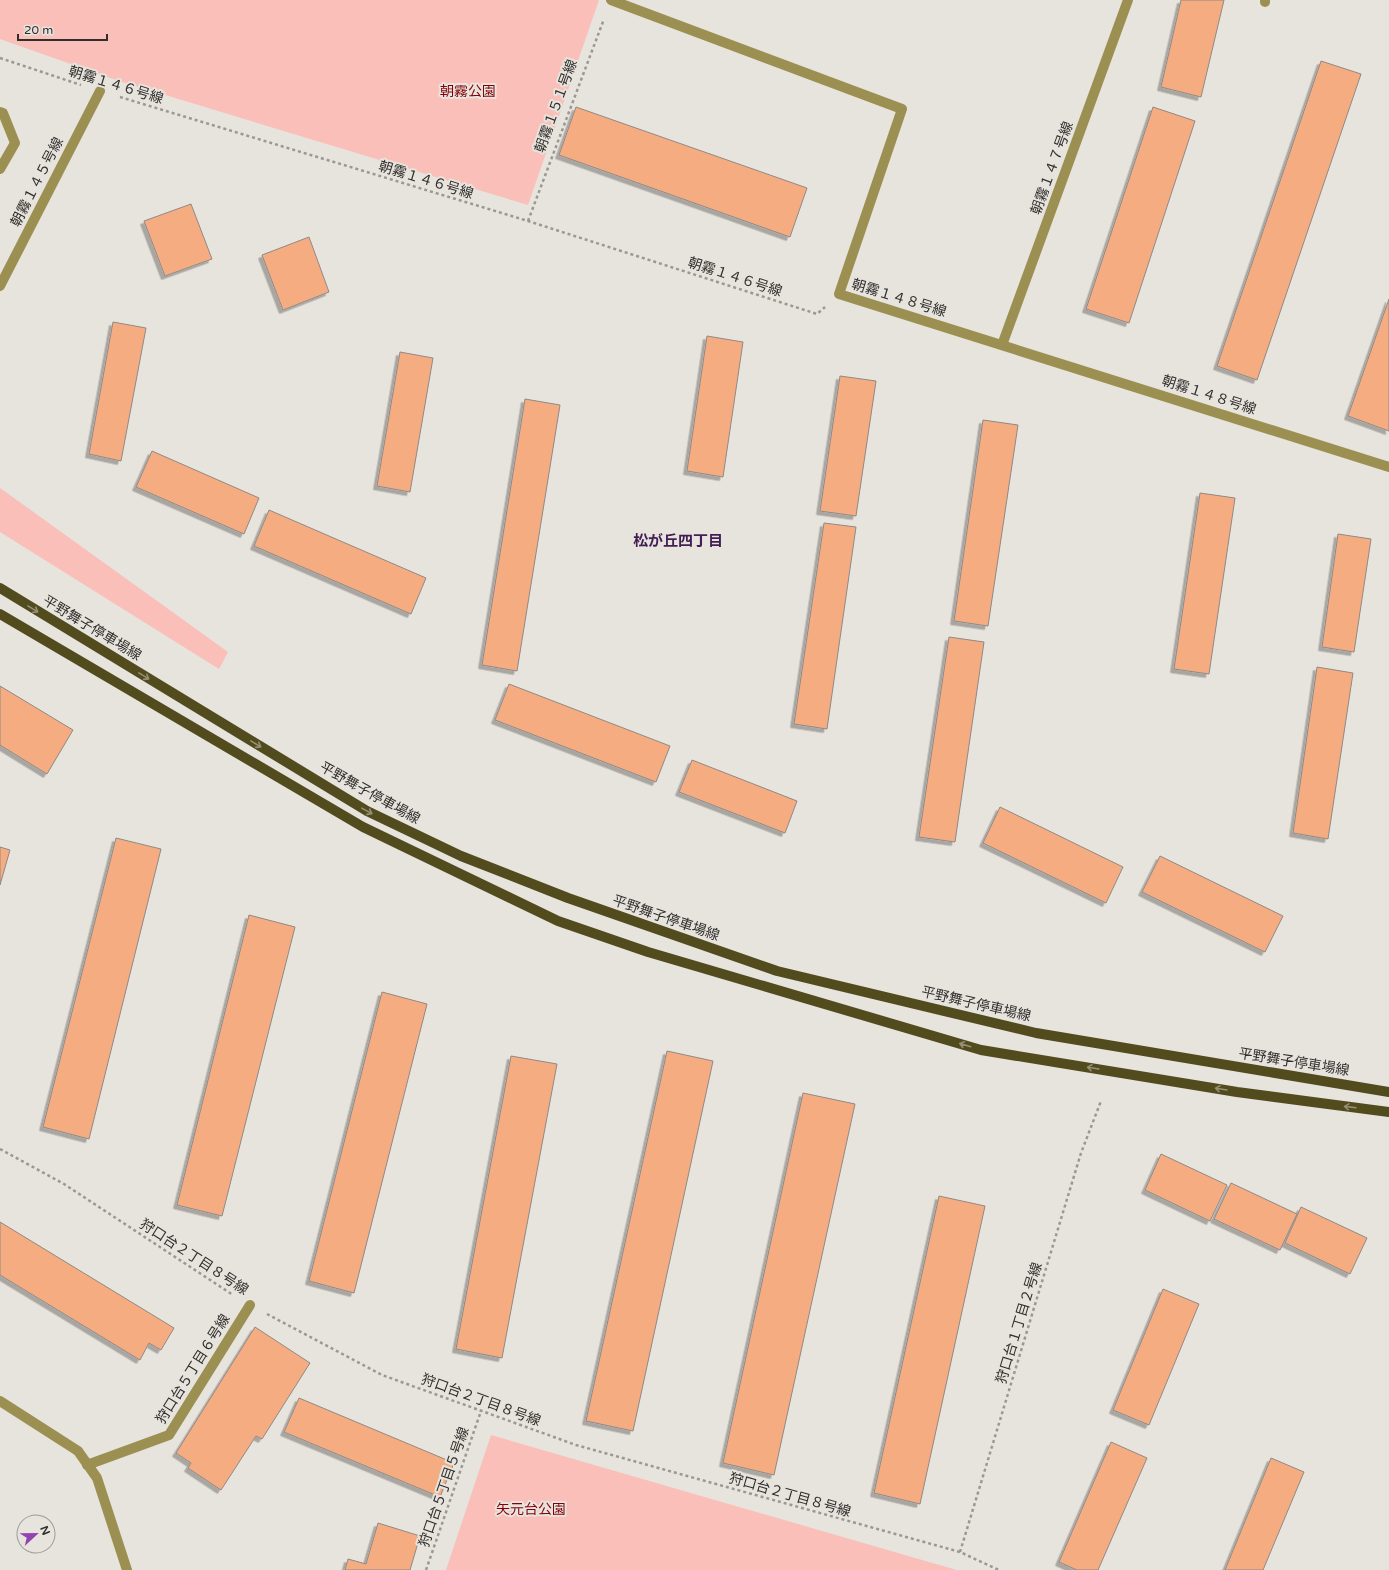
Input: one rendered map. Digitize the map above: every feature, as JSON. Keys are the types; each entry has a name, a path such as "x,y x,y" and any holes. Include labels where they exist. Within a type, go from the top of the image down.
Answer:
{"main road":[{"name":"平野舞子停車場線","path":"0,588 367,811 461,856 568,898 777,971 1036,1033 1389,1092"},
{"path":"0,614 363,827 558,921 648,952 981,1050 1237,1092 1389,1112"}],"street":[{"name":"朝霧１４８号線","path":"611,0 902,109 839,294 1389,467"},
{"name":"朝霧１４７号線","path":"1002,345 1126,1"},
{"name":"朝霧１４５号線","path":"0,286 100,91"},
{"path":"0,112 4,113 15,143 0,169"},
{"name":"狩口台５丁目６号線","path":"87,1465 169,1435 250,1305"},
{"path":"0,1401 78,1451 96,1478 127,1570"}],"path":[{"name":"朝霧１５１号線","path":"528,221 611,0"},
{"name":"朝霧１４６号線","path":"0,58 100,91 528,221 817,314 839,294"},
{"name":"狩口台１丁目２号線","path":"960,1552 1081,1153 1101,1101"},
{"name":"狩口台２丁目８号線","path":"0,1148 64,1184 250,1305 382,1375 576,1445 960,1552 999,1570"},
{"name":"狩口台５丁目５号線","path":"426,1570 481,1411"}],"green space":[{"name":"朝霧公園","path":"0,0 599,0 528,205 119,81 0,39"},
{"path":"0,488 228,652 219,669 0,532"},
{"name":"矢元台公園","path":"491,1435 929,1562 957,1570 446,1570"}],"building":[{"path":"1181,0 1224,0 1201,97 1161,87"},
{"path":"1321,61 1361,74 1257,380 1217,366"},
{"path":"576,107 807,188 790,237 559,155"},
{"path":"1153,107 1195,121 1129,323 1086,309"},
{"path":"191,204 212,259 165,276 144,221"},
{"path":"309,237 329,292 283,310 262,255"},
{"path":"1389,299 1389,431 1348,416"},
{"path":"113,322 146,328 121,461 89,454"},
{"path":"707,336 743,342 723,477 687,471"},
{"path":"400,352 433,358 410,492 377,486"},
{"path":"840,376 876,381 856,516 820,511"},
{"path":"525,399 560,405 517,671 482,665"},
{"path":"983,420 1018,425 988,626 954,621"},
{"path":"152,451 259,498 244,534 136,487"},
{"path":"1200,493 1235,498 1209,674 1174,669"},
{"path":"269,510 426,578 411,614 254,546"},
{"path":"824,523 856,527 827,729 794,724"},
{"path":"1338,534 1371,539 1354,652 1322,647"},
{"path":"949,637 984,642 955,842 919,837"},
{"path":"1317,667 1353,673 1328,839 1293,833"},
{"path":"509,684 670,746 656,782 495,720"},
{"path":"0,686 73,730 47,774 0,745"},
{"path":"692,760 797,801 785,833 679,792"},
{"path":"1000,807 1123,867 1106,903 983,843"},
{"path":"116,838 161,849 89,1139 43,1127"},
{"path":"0,847 10,850 0,885"},
{"path":"1160,856 1283,916 1265,952 1142,892"},
{"path":"249,915 295,927 222,1216 177,1205"},
{"path":"382,992 427,1004 354,1293 309,1281"},
{"path":"667,1051 713,1061 633,1431 586,1421"},
{"path":"511,1056 557,1064 502,1358 456,1349"},
{"path":"803,1093 855,1104 774,1475 723,1463"},
{"path":"1161,1154 1227,1185 1210,1221 1145,1190"},
{"path":"1231,1183 1297,1214 1280,1250 1214,1219"},
{"path":"939,1196 985,1206 920,1504 874,1493"},
{"path":"1301,1207 1367,1238 1350,1274 1285,1243"},
{"path":"0,1222 174,1328 161,1350 149,1343 140,1360 0,1275"},
{"path":"1163,1289 1199,1304 1149,1425 1113,1410"},
{"path":"255,1327 310,1363 262,1439 256,1436 221,1490 188,1468 191,1463 176,1453"},
{"path":"299,1398 454,1463 440,1497 284,1432"},
{"path":"1111,1442 1147,1458 1098,1570 1077,1570 1059,1562"},
{"path":"1271,1458 1304,1472 1263,1570 1225,1570"},
{"path":"378,1523 420,1536 410,1570 345,1570 348,1559 366,1564"}],"district":[{"name":"松が丘四丁目","path":"678,541"}]}
